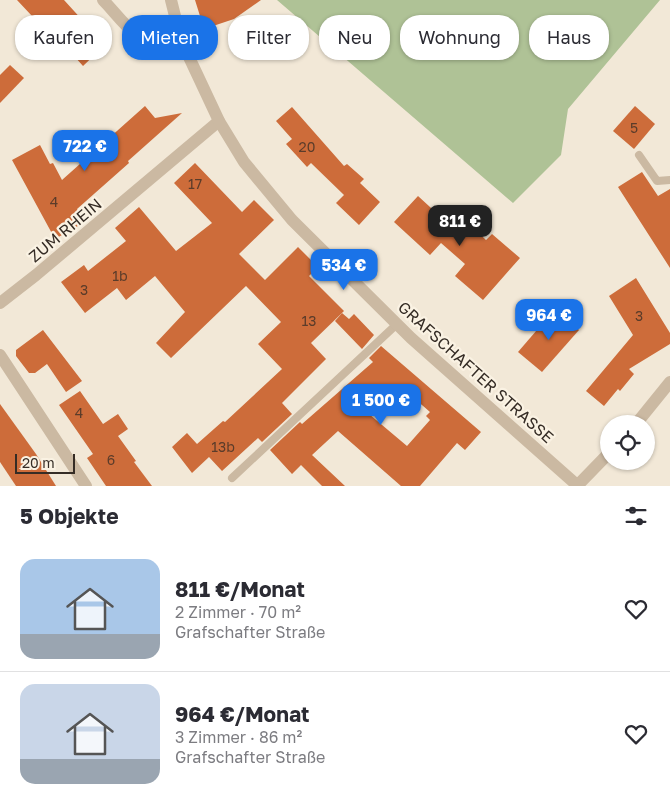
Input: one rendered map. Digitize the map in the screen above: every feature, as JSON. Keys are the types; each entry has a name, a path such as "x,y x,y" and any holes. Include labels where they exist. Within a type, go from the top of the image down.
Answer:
{"street":[{"path":"103,0 122,20"},
{"name":"GRAFSCHAFTER STRASSE","path":"171,0 175,15"},
{"name":"GRAFSCHAFTER STRASSE","path":"190,60 219,122 244,162 292,220 398,324 578,486"},
{"name":"ZUM RHEIN","path":"0,304 219,122"},
{"path":"0,354 86,486"},
{"path":"643,415 670,382"},
{"path":"578,486 600,463"}],"lane":[{"path":"639,155 658,180 670,180"},
{"path":"232,478 398,324"}],"green space":[{"path":"277,0 660,0 568,109 561,155 513,203 347,60 390,60 390,15 319,15 319,36 309,28 309,15 294,15"}],"building":[{"path":"17,0 64,0 78,15 31,15"},
{"path":"195,0 261,0 240,15 228,15 228,21 218,24 218,15 200,15"},
{"path":"78,60 89,60 83,66"},
{"path":"10,65 24,78 0,103 0,75"},
{"path":"145,106 155,118 182,113 77,209 85,222 55,239 12,160 40,145 50,164 53,163 62,180"},
{"path":"635,106 655,124 634,149 613,131"},
{"path":"292,107 344,166 347,164 364,179 360,183 380,202 359,225 336,203 344,195 311,163 307,167 286,144 292,139 276,121"},
{"path":"195,163 242,212 254,200 274,220 239,254 265,280 298,247 318,267 309,276 344,311 311,343 326,359 282,403 292,414 262,442 258,438 222,471 209,457 192,473 172,447 187,433 197,444 223,421 225,422 282,369 258,344 281,322 246,286 171,358 156,343 185,312 155,276 126,300 117,288 85,313 61,282 84,265 88,271 126,241 115,228 139,207 176,251 212,223 174,183"},
{"path":"642,172 658,196 670,189 670,268 618,187"},
{"path":"418,196 454,229 464,219 486,240 492,234 520,258 483,300 455,276 465,264 441,243 430,255 394,222"},
{"path":"636,278 670,333 670,344 629,369 634,374 604,406 586,391 633,335 609,296"},
{"path":"555,309 579,330 542,372 518,352"},
{"path":"342,313 349,319 354,314 374,335 362,349 335,321"},
{"path":"43,330 82,381 66,392 47,364 35,373 29,373 16,356 16,350"},
{"path":"381,346 481,432 465,450 457,443 420,486 401,486 338,431 312,455 345,486 322,486 301,465 292,474 270,450 300,422 302,424 373,362 369,358","holes":["399,385 430,412 426,416 430,420 407,446 369,414"]},
{"path":"80,391 103,424 118,414 128,429 118,436 152,486 106,486 87,458 93,454 59,405"},
{"path":"0,404 36,454 56,486 16,486 0,462"}]}
